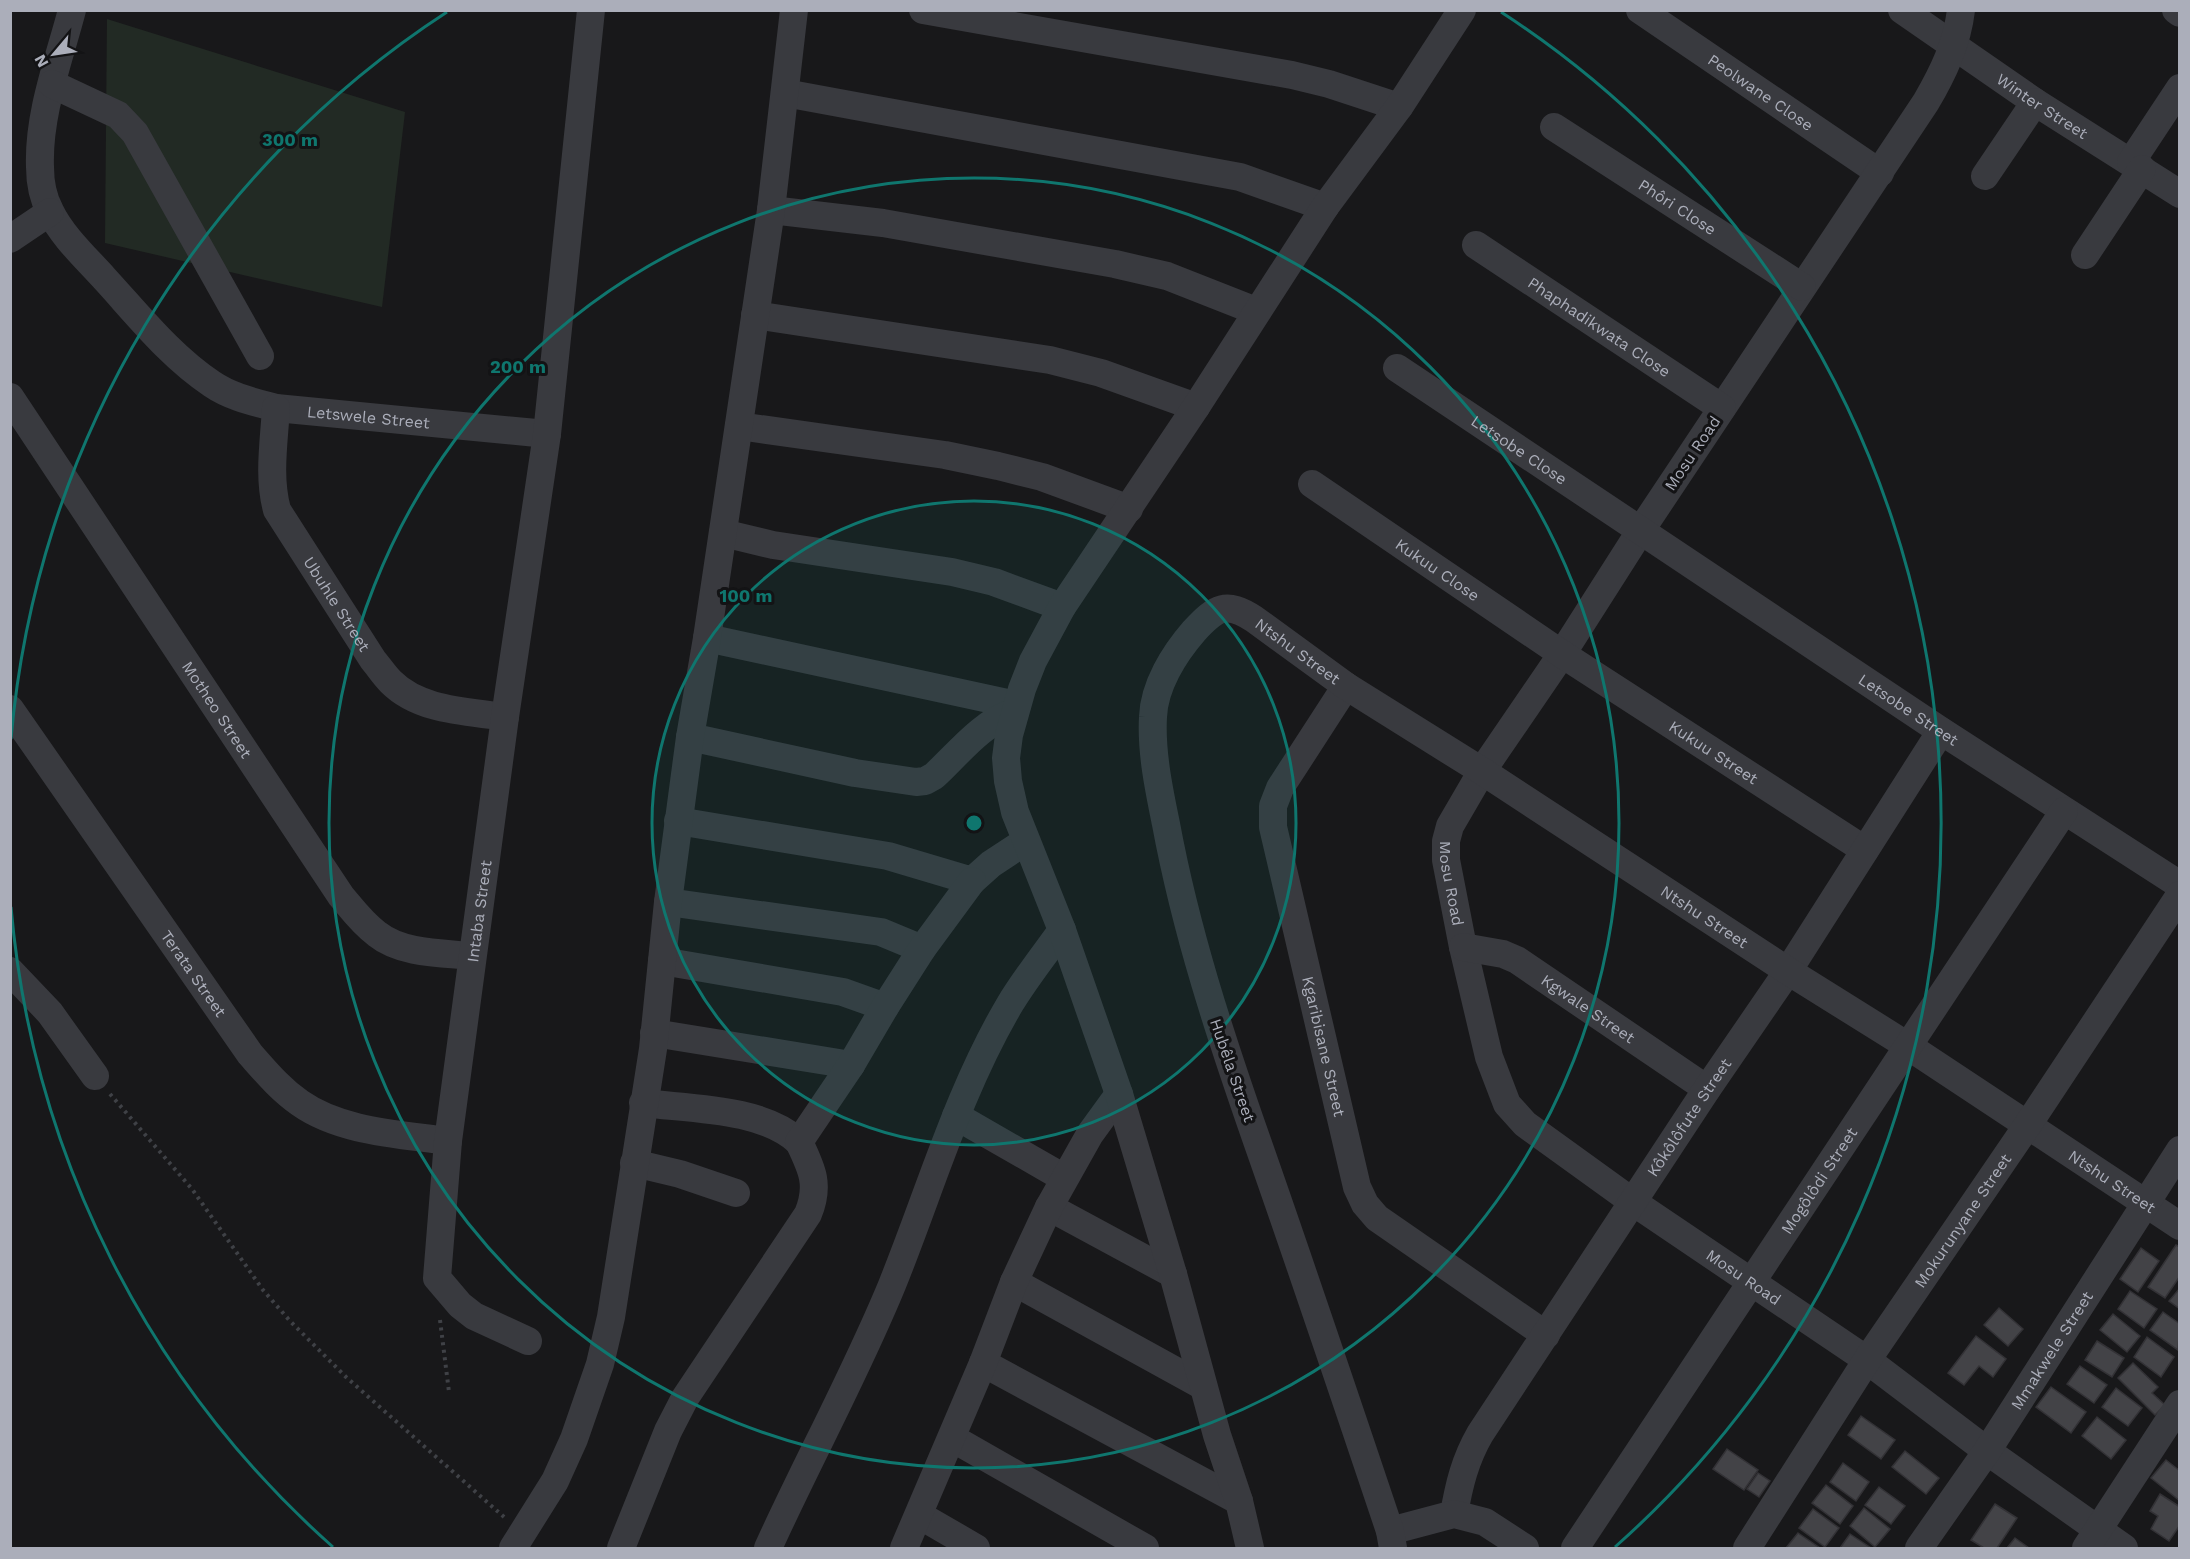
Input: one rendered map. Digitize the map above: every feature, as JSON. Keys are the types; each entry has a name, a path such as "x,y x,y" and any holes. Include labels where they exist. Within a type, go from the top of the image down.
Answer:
{"street":[{"name":"Letswele Street","path":"72,10 52,84 40,144 40,168 44,194 50,212 82,254 189,366 213,385 243,399 276,408 547,434"},
{"path":"547,434 591,10"},
{"path":"518,1541 555,1480 569,1449 589,1400 611,1317 654,1033 668,902 690,737 740,426 771,210 794,10"},
{"path":"923,10 1292,75 1329,84 1399,107"},
{"path":"1250,1548 1239,1501 1216,1435 1173,1274 1119,1094 1062,930 1015,812 1008,781 1006,758 1009,735 1033,661 1062,607 1129,509 1325,207 1399,107 1462,10"},
{"name":"Peolwane Close","path":"1640,10 1880,172"},
{"name":"Winter Street","path":"1902,10 2035,102 2180,194"},
{"name":"Mosu Road","path":"1961,10 1954,46 1944,71 1926,102 1458,810 1450,825 1446,841 1448,871 1463,947 1490,1056 1507,1104 1525,1124 1633,1202 1866,1360 1987,1451 2092,1539 2124,1548"},
{"path":"52,84 118,115 135,133 260,356"},
{"path":"2085,255 2180,88"},
{"path":"785,93 1240,177 1325,207"},
{"path":"1985,177 2035,102"},
{"name":"Phôri Close","path":"1554,127 1802,287"},
{"path":"771,210 883,224 1115,264 1167,276 1256,311"},
{"path":"10,239 50,212"},
{"name":"Phaphadikwata Close","path":"1476,246 1722,408"},
{"path":"755,315 1050,360 1101,373 1196,407"},
{"name":"Letsobe Close","path":"1397,368 1641,530"},
{"name":"Motheo Street","path":"10,397 341,896 358,918 378,935 397,944 419,950 472,956"},
{"name":"Ubuhle Street","path":"276,408 271,475 277,510 374,660 391,682 418,699 446,708 505,717"},
{"path":"740,426 945,455 1042,477 1129,509"},
{"name":"Intaba Street","path":"528,1341 474,1316 460,1305 437,1278 448,1141 472,956 547,434"},
{"name":"Kukuu Close","path":"1312,484 1562,654"},
{"name":"Letsobe Street","path":"1641,530 1941,731 2180,885"},
{"path":"723,533 772,545 952,572 994,582 1062,607"},
{"name":"Ntshu Street","path":"1229,607 1241,610 1346,686 1908,1046 2180,1226"},
{"name":"Hubêla Street","path":"1229,607 1205,620 1192,634 1177,653 1156,695 1152,718 1162,803 1176,876 1209,1000 1392,1540"},
{"path":"707,638 1016,708"},
{"name":"Kukuu Street","path":"1562,654 1865,850"},
{"name":"Kgaribisane Street","path":"1346,686 1280,788 1273,806 1273,827 1354,1177 1365,1204 1377,1218 1546,1335"},
{"path":"690,737 855,773 916,782 926,781 934,776 987,726 1016,708"},
{"name":"Terata Street","path":"10,709 250,1054 276,1083 301,1104 331,1118 365,1128 448,1141"},
{"name":"Kôkôlôfute Street","path":"1454,1514 1469,1453 1480,1434 1788,970 1941,731"},
{"name":"Mogôlôdi Street","path":"1575,1548 2064,812"},
{"path":"678,821 888,856 972,881"},
{"path":"799,1142 851,1065 922,949 972,881 991,864 1026,841"},
{"name":"Mokurunyane Street","path":"1747,1548 1866,1360 2027,1126 2180,895"},
{"path":"668,902 881,932 922,949"},
{"path":"768,1548 832,1419 891,1287 956,1116 983,1055 1010,1003 1062,930"},
{"name":"Kgwale Street","path":"1463,947 1503,954 1516,960 1707,1089"},
{"path":"662,961 816,987 866,999 885,1007"},
{"path":"10,971 50,1013 95,1076"},
{"path":"654,1033 851,1065"},
{"path":"904,1548 952,1438 1014,1282 1049,1207 1090,1134 1119,1094"},
{"path":"621,1548 668,1431 685,1398 808,1214 815,1187 813,1174 799,1142 776,1125 740,1115 643,1103"},
{"path":"956,1116 1064,1178"},
{"name":"Mmakwele Street","path":"1919,1548 1987,1451 2180,1150"},
{"path":"634,1163 680,1174 736,1193"},
{"path":"1049,1207 1173,1274"},
{"path":"1014,1282 1203,1386"},
{"path":"983,1363 1239,1501"},
{"path":"2092,1539 2180,1404"},
{"path":"952,1438 1145,1548"},
{"path":"1392,1540 1454,1514 1485,1522 1526,1548"},
{"path":"919,1515 976,1548"}],"path":[{"path":"95,1076 192,1190 264,1290 290,1321 518,1541"},
{"path":"440,1317 449,1392"}],"shaded area":[{"path":"107,19 405,112 382,307 105,243"}],"building":[{"path":"2176,1245 2180,1247 2180,1276 2165,1298 2148,1287"},
{"path":"2141,1248 2159,1261 2138,1292 2120,1279"},
{"path":"2180,1288 2180,1309 2169,1301"},
{"path":"2130,1291 2157,1309 2144,1328 2118,1309"},
{"path":"1999,1308 2023,1329 2008,1346 1984,1325"},
{"path":"2163,1312 2180,1324 2178,1350 2150,1330"},
{"path":"2113,1314 2140,1336 2127,1352 2100,1330"},
{"path":"1976,1336 2006,1359 1993,1377 1979,1366 1964,1385 1948,1373"},
{"path":"2147,1337 2174,1357 2161,1377 2134,1357"},
{"path":"2097,1341 2124,1358 2112,1377 2085,1360"},
{"path":"2133,1363 2158,1387 2152,1393 2165,1405 2155,1415 2118,1378"},
{"path":"2080,1366 2107,1385 2094,1403 2067,1384"},
{"path":"2051,1387 2086,1412 2071,1433 2036,1407"},
{"path":"2116,1388 2142,1408 2128,1426 2102,1407"},
{"path":"1861,1416 1895,1440 1881,1459 1848,1435"},
{"path":"2097,1417 2126,1440 2111,1459 2082,1436"},
{"path":"1727,1449 1758,1470 1744,1490 1713,1469"},
{"path":"1905,1451 1939,1478 1926,1494 1892,1467"},
{"path":"2166,1460 2180,1471 2180,1501 2151,1478"},
{"path":"1843,1463 1869,1482 1856,1501 1830,1482"},
{"path":"1758,1473 1770,1481 1759,1497 1747,1489"},
{"path":"1826,1485 1853,1506 1840,1524 1812,1503"},
{"path":"1879,1487 1905,1506 1891,1524 1865,1505"},
{"path":"2160,1494 2180,1507 2180,1525 2169,1541 2151,1529 2158,1516 2150,1511"},
{"path":"1995,1504 2017,1518 1997,1548 1984,1548 1971,1540"},
{"path":"1864,1508 1890,1529 1875,1547 1850,1526"},
{"path":"1813,1509 1839,1528 1825,1547 1799,1528"},
{"path":"1798,1533 1820,1548 1786,1548"},
{"path":"1850,1534 1871,1548 1840,1548"},
{"path":"2015,1538 2029,1548 2007,1548"}]}
